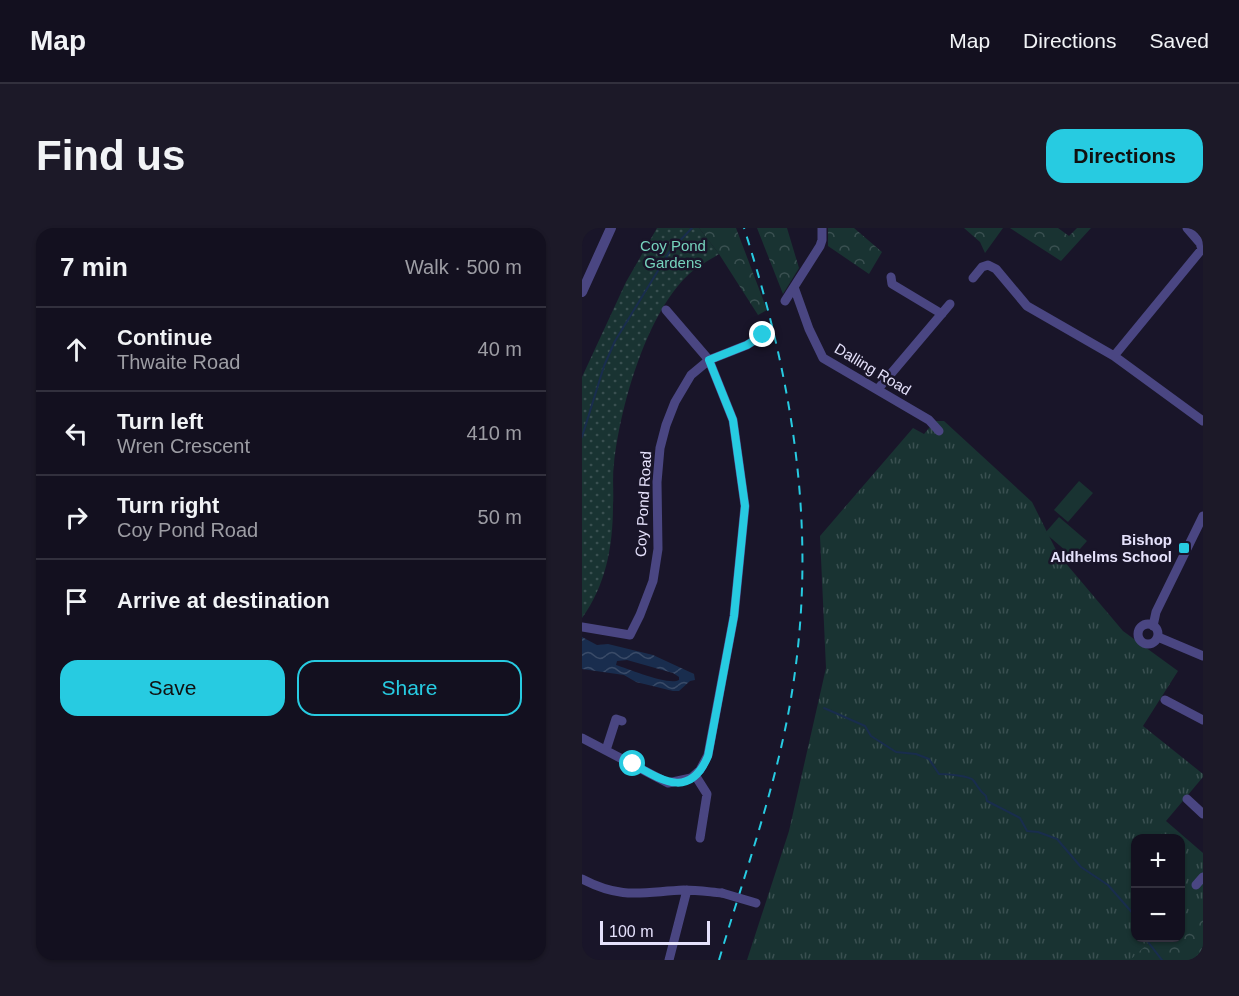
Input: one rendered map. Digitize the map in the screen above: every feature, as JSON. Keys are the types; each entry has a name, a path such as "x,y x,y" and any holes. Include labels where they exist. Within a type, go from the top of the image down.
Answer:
{"street":[{"path":"582,292 611,228"},
{"path":"785,302 822,240 822,228"},
{"path":"1114,356 1202,249 1200,243 1187,228"},
{"path":"973,278 982,267 988,265 996,268 1027,306 1114,356 1203,421"},
{"path":"891,277 892,284 942,314"},
{"name":"Dalling Road","path":"795,287 808,329 822,358 929,420 939,431"},
{"path":"878,389 950,303"},
{"path":"582,738 661,781 669,783 685,781 695,775 708,756 734,616 745,506 733,420 709,360 666,310"},
{"name":"Coy Pond Road","path":"582,627 630,635 653,581 658,549 657,482 660,448 675,402 691,375 709,360 747,345 763,335"},
{"path":"1153,626 1156,612 1203,516"},
{"path":"1148,624 1153,626 1158,637 1154,642 1148,644 1142,642 1138,637 1139,631 1148,624"},
{"path":"1158,637 1203,656"},
{"path":"1165,700 1203,720"},
{"path":"606,750 616,719"},
{"path":"695,775 707,794 700,837"},
{"path":"1187,799 1203,814"},
{"path":"582,879 604,889 623,894 687,890 722,893 756,903"},
{"path":"669,960 687,890"}],"green space":[{"name":"Coy Pond Gardens","path":"657,228 699,228 719,254 689,274 671,295 658,316 637,365 617,442 613,469 612,535 607,564 597,592 582,618 582,377 626,282"},
{"path":"699,228 736,228 767,310 758,315 719,254"},
{"path":"757,228 787,228 799,268 783,294"},
{"path":"828,228 854,228 882,252 869,274 828,246"},
{"path":"964,228 1003,228 985,253 980,242"},
{"path":"1010,228 1058,228 1069,236 1077,228 1091,228 1061,261"},
{"path":"935,421 944,421 1032,502 1058,554 1123,631 1178,671 1143,726 1203,774 1203,777 1166,821 1181,834 1131,834 1131,942 1185,942 1185,837 1203,853 1203,960 747,960 789,831 826,668 820,536 913,428 924,434"},
{"path":"1079,481 1093,493 1068,522 1054,510"},
{"path":"1059,517 1087,541 1073,557 1045,533"},
{"path":"1192,913 1203,920 1203,960 1130,960 1150,942 1185,942 1185,914"}],"water":[{"path":"582,637 597,645 608,644 653,655 694,674 695,680 690,681 679,691 673,691 636,682 624,675 582,669","holes":["627,660 673,673 679,677 679,680 658,679 616,665 617,661"]}],"waterway":[{"path":"582,437 604,366 615,341 670,251 692,228"},
{"path":"824,708 865,726 871,736 896,752 916,754 929,759 939,774 971,779 986,796 987,801 1020,818 1027,831 1038,832 1057,839 1081,867 1108,885 1131,911"},
{"path":"1148,942 1162,960"}],"railway":[{"path":"719,960 765,808 788,715 797,652 802,590 802,529 798,469 789,409 777,349 744,228"}],"place":[{"name":"Bishop Aldhelms School","path":"1184,548"}],"route":[{"path":"633,764 661,781 677,783 695,775 708,756 734,616 745,506 733,420 709,360 747,345 763,335"}]}
